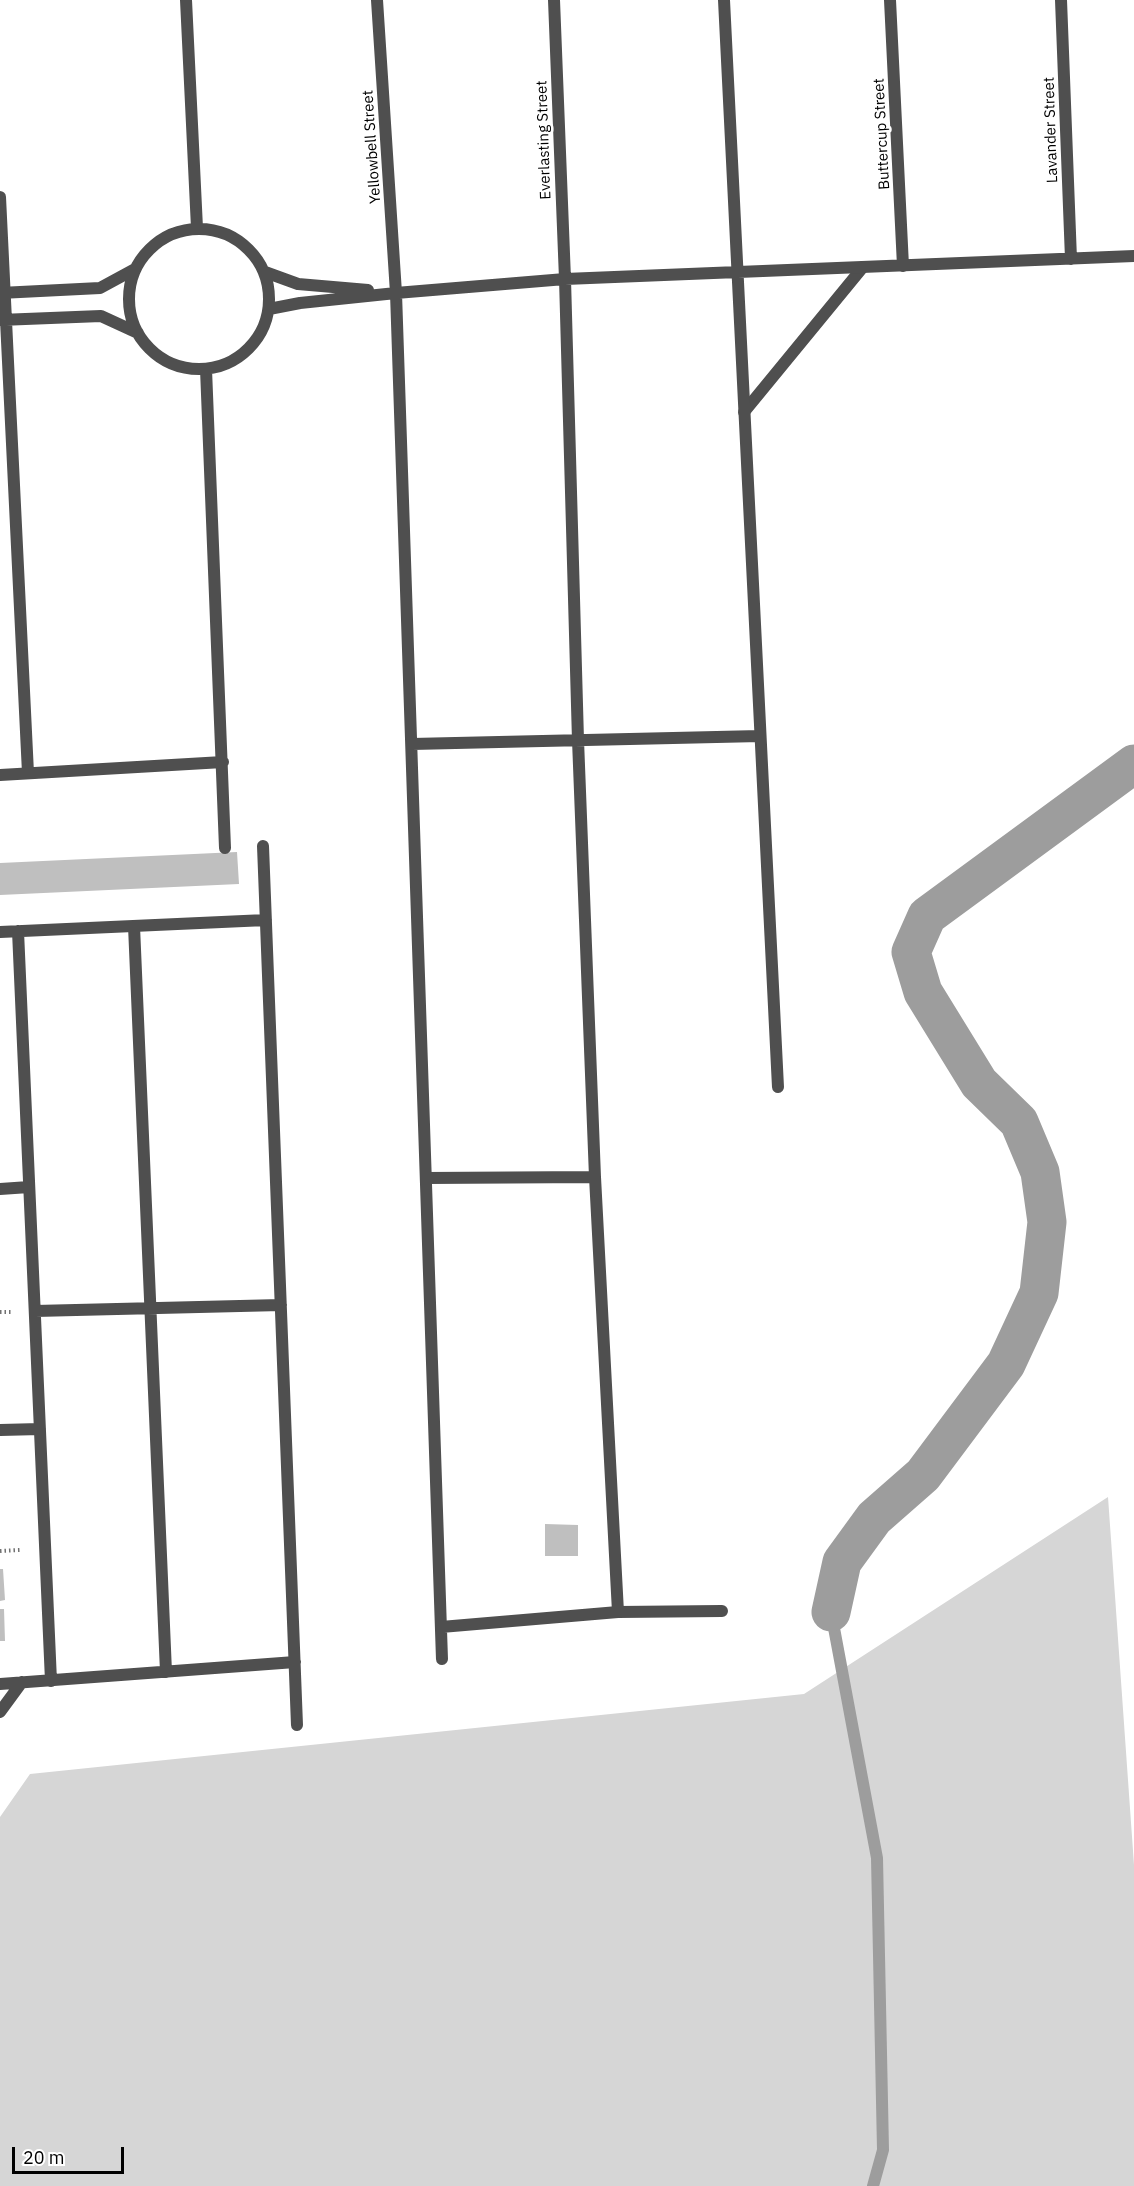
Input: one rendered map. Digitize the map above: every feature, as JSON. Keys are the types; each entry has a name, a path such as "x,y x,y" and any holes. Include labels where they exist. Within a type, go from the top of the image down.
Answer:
{"street":[{"path":"186,0 197,228"},
{"name":"Yellowbell Street","path":"377,0 396,293 442,1659"},
{"name":"Everlasting Street","path":"554,0 595,1178 618,1612"},
{"path":"724,0 778,1087"},
{"name":"Buttercup Street","path":"890,0 903,266"},
{"name":"Lavander Street","path":"1061,0 1071,259"},
{"path":"0,197 3,320 28,773"},
{"path":"197,228 214,230 245,245 265,272 269,290 269,309 264,327 254,343 241,356 206,369 186,367 167,361 150,349 138,333 129,301 130,285 135,269 146,252 161,240 178,231 197,228"},
{"path":"269,309 300,303 396,293 565,279 1134,256"},
{"path":"744,412 863,267"},
{"path":"2,293 100,288 135,269"},
{"path":"265,272 298,284 396,293"},
{"path":"3,320 101,316 138,333"},
{"path":"206,369 225,848"},
{"path":"412,744 760,736"},
{"path":"0,775 222,762"},
{"path":"263,846 297,1725"},
{"path":"0,932 266,920"},
{"path":"134,926 166,1672"},
{"path":"18,931 51,1681"},
{"path":"426,1178 595,1178"},
{"path":"0,1189 29,1187"},
{"path":"35,1311 281,1305"},
{"path":"0,1430 40,1429"},
{"path":"441,1627 618,1612 722,1611"},
{"path":"0,1684 295,1662"},
{"path":"0,1712 22,1682"}],"shaded area":[{"path":"1108,1497 1134,1865 1134,2186 0,2186 0,1817 30,1774 804,1694"}],"building":[{"path":"237,852 239,884 0,895 0,863"},
{"path":"545,1524 578,1525 578,1556 545,1556"},
{"path":"0,1569 3,1569 5,1600 0,1601"},
{"path":"0,1609 4,1609 5,1641 0,1641"}],"waterway":[{"path":"831,1612 842,1562 874,1518 923,1475 1006,1364 1039,1293 1047,1222 1040,1172 1019,1122 979,1083 923,992 911,952 927,916 1134,764"},
{"path":"831,1612 877,1858 883,2150 873,2186"}]}
